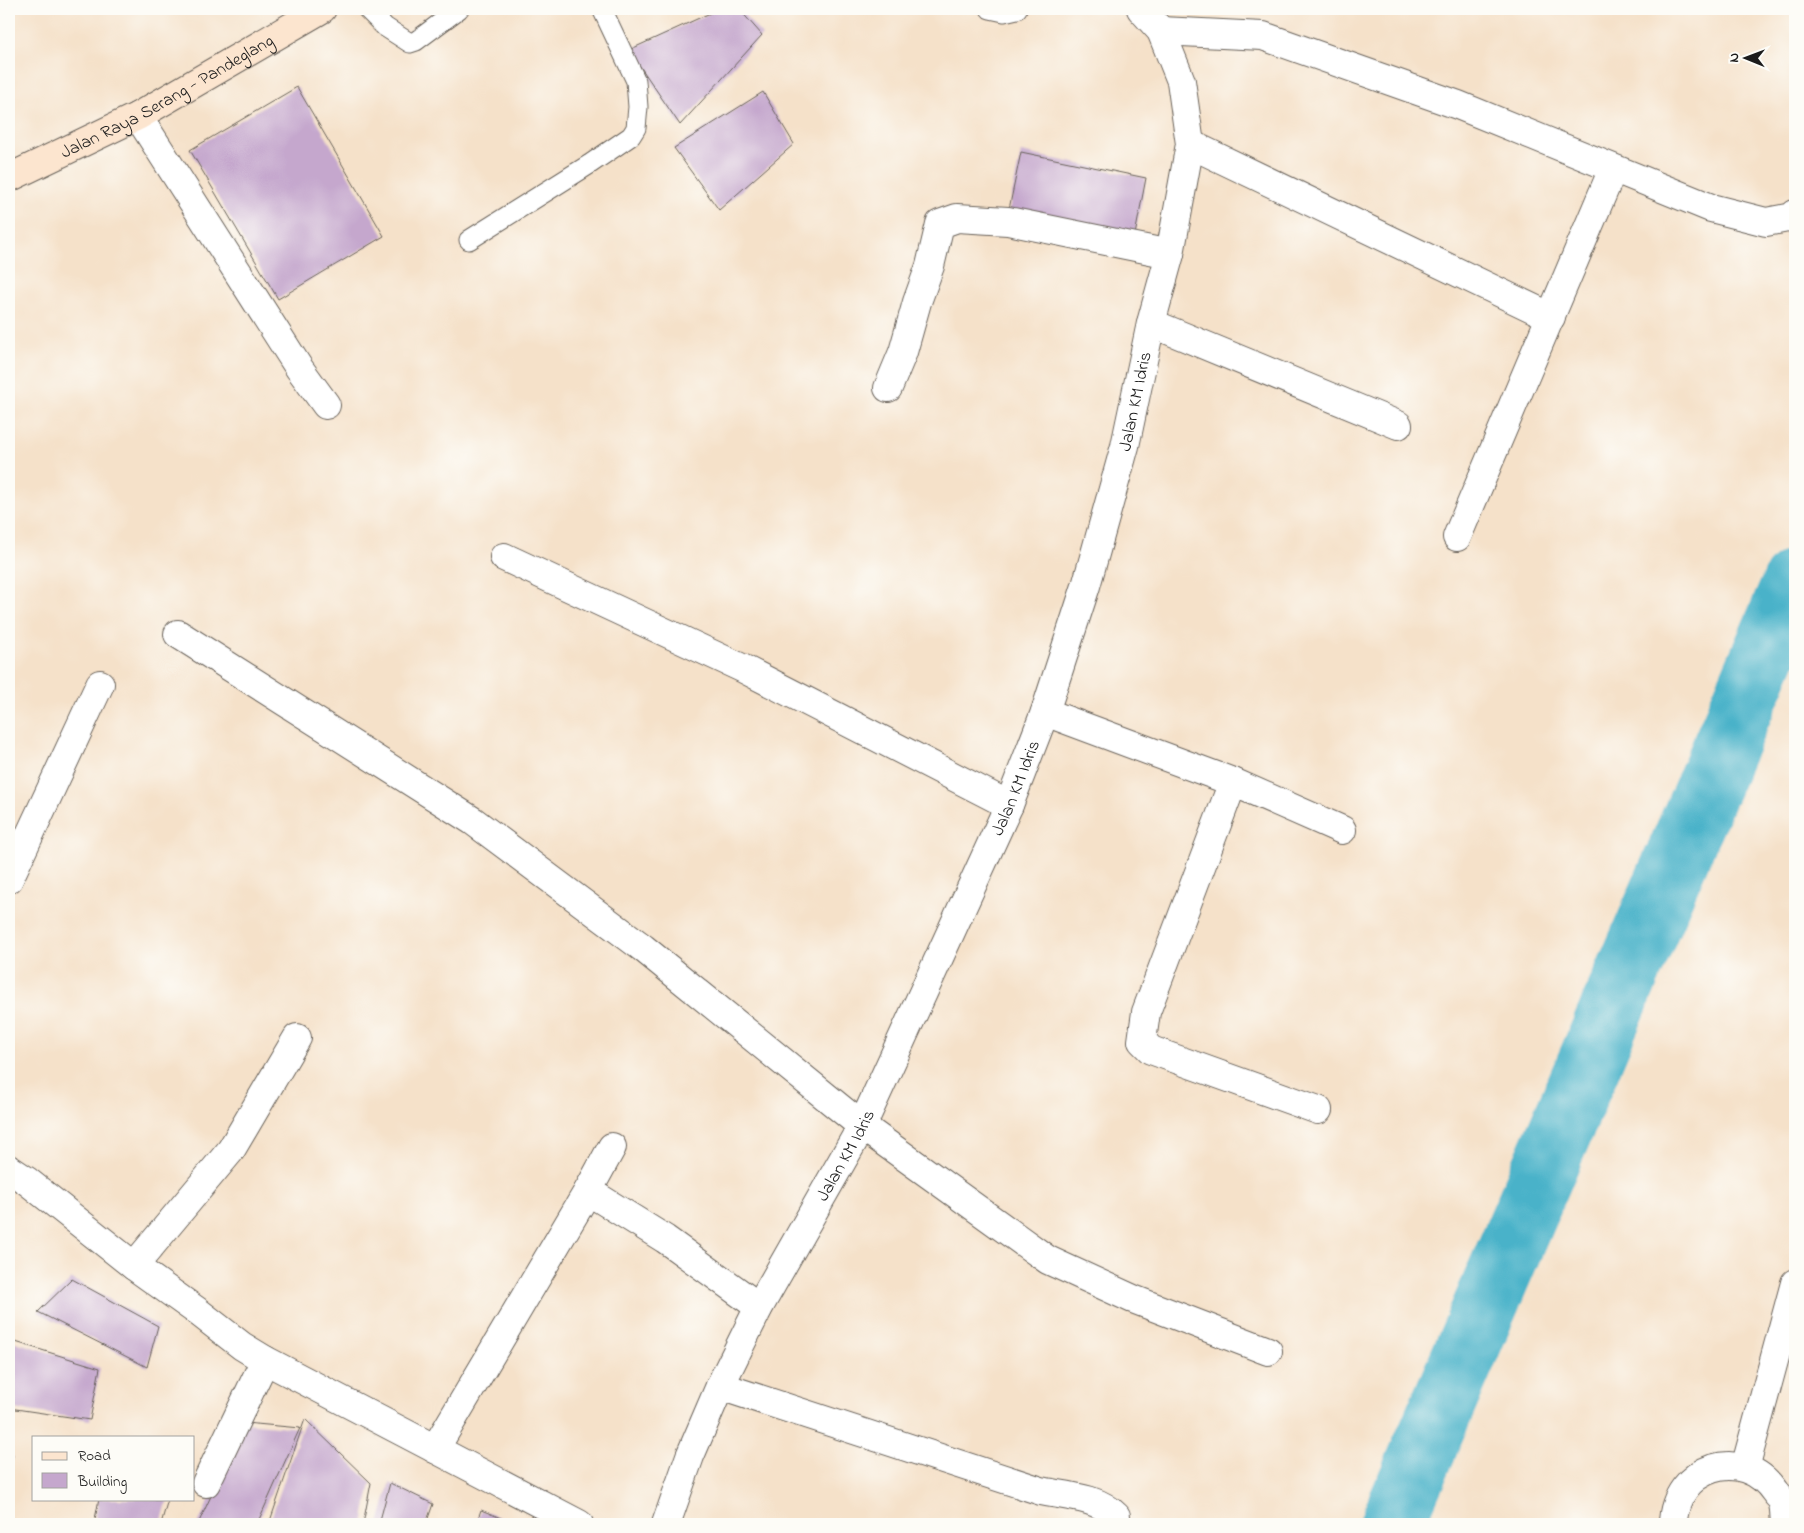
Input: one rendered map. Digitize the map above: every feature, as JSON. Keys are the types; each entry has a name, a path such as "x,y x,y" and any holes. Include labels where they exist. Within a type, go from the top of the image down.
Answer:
{"main road":[{"name":"Jalan Raya Serang - Pandeglang","path":"9,178 138,116 322,9"}],"street":[{"name":"Jalan KM Idris","path":"666,1524 690,1456 720,1386 758,1307 862,1126 1009,805 1045,712 1086,586 1125,446 1151,323 1170,254 1190,144 1181,81 1161,31 1140,9"},
{"path":"1161,31 1263,36 1458,105 1711,208 1766,222 1793,217 1795,214"},
{"path":"138,116 299,368 326,405"},
{"path":"1190,144 1551,317"},
{"path":"1457,537 1613,169"},
{"path":"888,388 903,352 917,302 930,266 940,224 957,218 1008,222 1170,254"},
{"path":"1151,323 1398,425"},
{"path":"504,557 742,668 1009,805"},
{"path":"178,634 473,821 643,948 862,1126 1048,1260 1133,1300 1268,1351"},
{"path":"9,879 100,684"},
{"path":"1045,712 1233,782 1342,830"},
{"path":"1233,782 1146,1012 1142,1041 1151,1050 1318,1110"},
{"path":"134,1266 231,1150 297,1038"},
{"path":"436,1449 612,1147"},
{"path":"9,1169 28,1181 134,1266 234,1340 265,1360 579,1524"},
{"path":"588,1191 665,1239 758,1307"},
{"path":"1745,1468 1795,1283"},
{"path":"206,1483 265,1360"},
{"path":"720,1386 1041,1491 1104,1506 1116,1516 1116,1524"},
{"path":"1674,1524 1674,1511 1683,1489 1700,1473 1722,1466 1745,1468 1768,1480 1782,1502 1785,1524"}],"lane":[{"path":"367,9 385,27 410,43 416,41 459,9"},
{"path":"469,240 590,164 631,136 636,128 638,107 636,81 602,9"},
{"path":"990,9 1004,12 1017,9"}],"building":[{"path":"719,9 739,9 762,35 680,125 629,50"},
{"path":"297,87 384,236 278,299 190,150"},
{"path":"763,92 794,144 719,210 674,148"},
{"path":"1021,152 1146,178 1134,240 1008,214"},
{"path":"72,1279 158,1326 147,1367 38,1312"},
{"path":"9,1340 100,1368 90,1420 9,1408"},
{"path":"305,1419 371,1483 363,1524 269,1524"},
{"path":"245,1423 300,1428 257,1524 198,1524"},
{"path":"9,1455 13,1455 10,1472 9,1472"},
{"path":"390,1483 433,1504 426,1524 379,1524"},
{"path":"99,1500 168,1500 161,1524 94,1524"},
{"path":"481,1510 516,1524 476,1524"}],"waterway":[{"path":"1392,1524 1795,582"}]}
